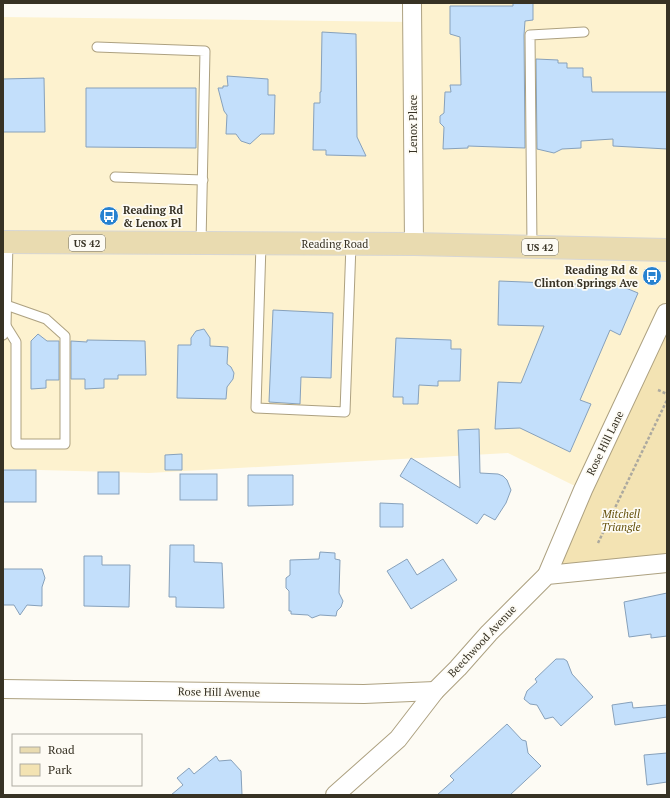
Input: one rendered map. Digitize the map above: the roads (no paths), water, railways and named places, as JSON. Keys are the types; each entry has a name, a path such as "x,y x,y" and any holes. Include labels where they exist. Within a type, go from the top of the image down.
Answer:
{"main road":[{"name":"Reading Road","path":"5,242 414,244 667,250"}],"street":[{"name":"Lenox Place","path":"412,3 414,244"},
{"name":"Rose Hill Lane","path":"547,575 583,490 666,313"},
{"path":"547,575 667,564"},
{"name":"Beechwood Avenue","path":"335,795 398,739 435,691 489,633 547,575"},
{"name":"Rose Hill Avenue","path":"3,689 364,694 435,691"}],"lane":[{"path":"532,247 530,35 584,32"},
{"path":"97,47 205,51 201,243"},
{"path":"115,177 203,180"},
{"path":"5,242 6,305 4,331 16,342 16,444 65,444 65,336 46,319 6,305"},
{"path":"261,244 256,408 345,412 351,244"}],"place":[{"name":"Reading Rd & Lenox Pl","path":"109,216"},
{"name":"Reading Rd & Clinton Springs Ave","path":"652,276"}],"park label":[{"name":"Mitchell Triangle","path":"621,520"}]}
